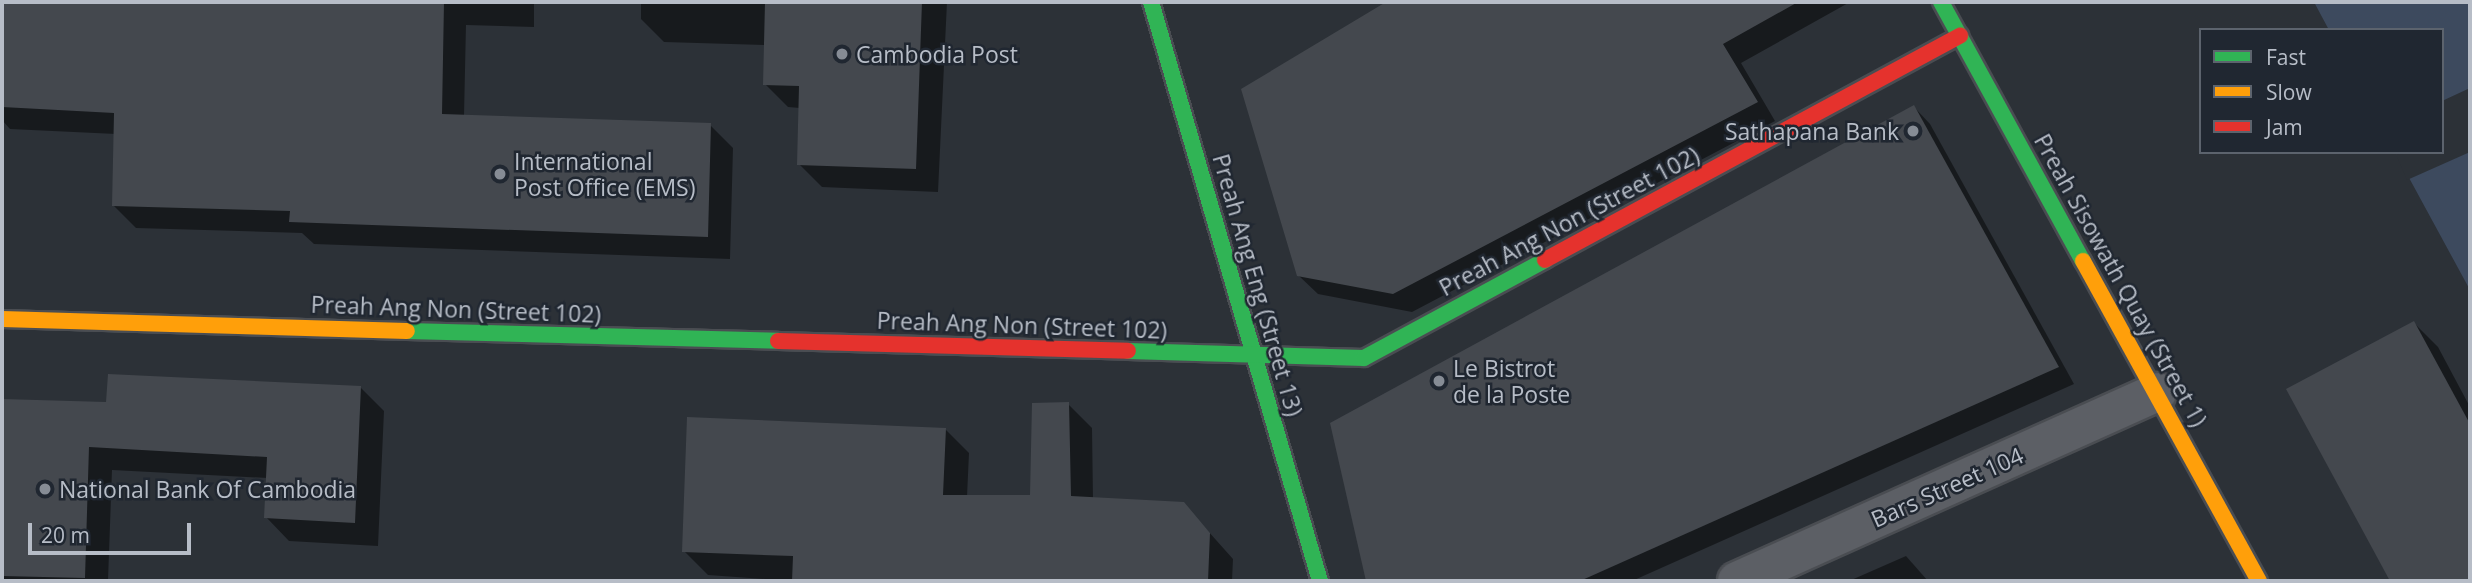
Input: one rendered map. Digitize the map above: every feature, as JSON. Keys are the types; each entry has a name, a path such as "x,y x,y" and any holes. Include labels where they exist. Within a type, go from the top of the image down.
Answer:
{"street":[{"name":"Preah Ang Eng (Street 13)","path":"1151,2 1320,581"},
{"name":"Preah Sisowath Quay (Street 1)","path":"1941,2 2259,581"},
{"name":"Preah Ang Non (Street 102)","path":"2,319 1364,358 1960,36"},
{"name":"Bars Street 104","path":"1737,581 2157,392"}],"water":[{"path":"2314,2 2470,2 2470,290 2396,154 2444,154 2444,28 2328,28"}],"pier":[{"path":"2470,88 2470,152 2407,180 2396,154 2444,154 2444,100"}],"building":[{"path":"2,2 444,2 442,114 711,123 708,237 289,222 290,211 112,206 114,113 2,107"},
{"path":"765,2 922,2 916,169 797,165 799,86 763,85"},
{"path":"1386,2 1798,2 1723,44 1758,102 1393,294 1297,276 1241,89"},
{"path":"1914,105 2059,367 1580,581 1366,581 1330,423"},
{"path":"2414,321 2470,424 2470,581 2390,581 2286,389"},
{"path":"108,374 361,386 355,523 264,518 267,457 89,447 85,578 2,576 2,399 106,402"},
{"path":"1069,402 1071,496 1184,502 1210,533 1208,581 792,581 793,556 682,552 687,417 946,428 943,495 1030,495 1032,403"}],"traffic: fast":[{"path":"1151,2 1320,581"},
{"path":"1941,2 2083,261"},
{"path":"1128,351 1364,358 1545,260"},
{"path":"407,331 778,341"}],"traffic: slow":[{"path":"2083,261 2259,581"},
{"path":"2,319 407,331"}],"traffic: jam":[{"path":"1545,260 1960,36"},
{"path":"778,341 1128,351"}],"place":[{"name":"Cambodia Post","path":"842,54"},
{"name":"Sathapana Bank","path":"1913,131"},
{"name":"International Post Office (EMS)","path":"500,174"},
{"name":"Le Bistrot de la Poste","path":"1439,381"},
{"name":"National Bank Of Cambodia","path":"45,489"}]}
